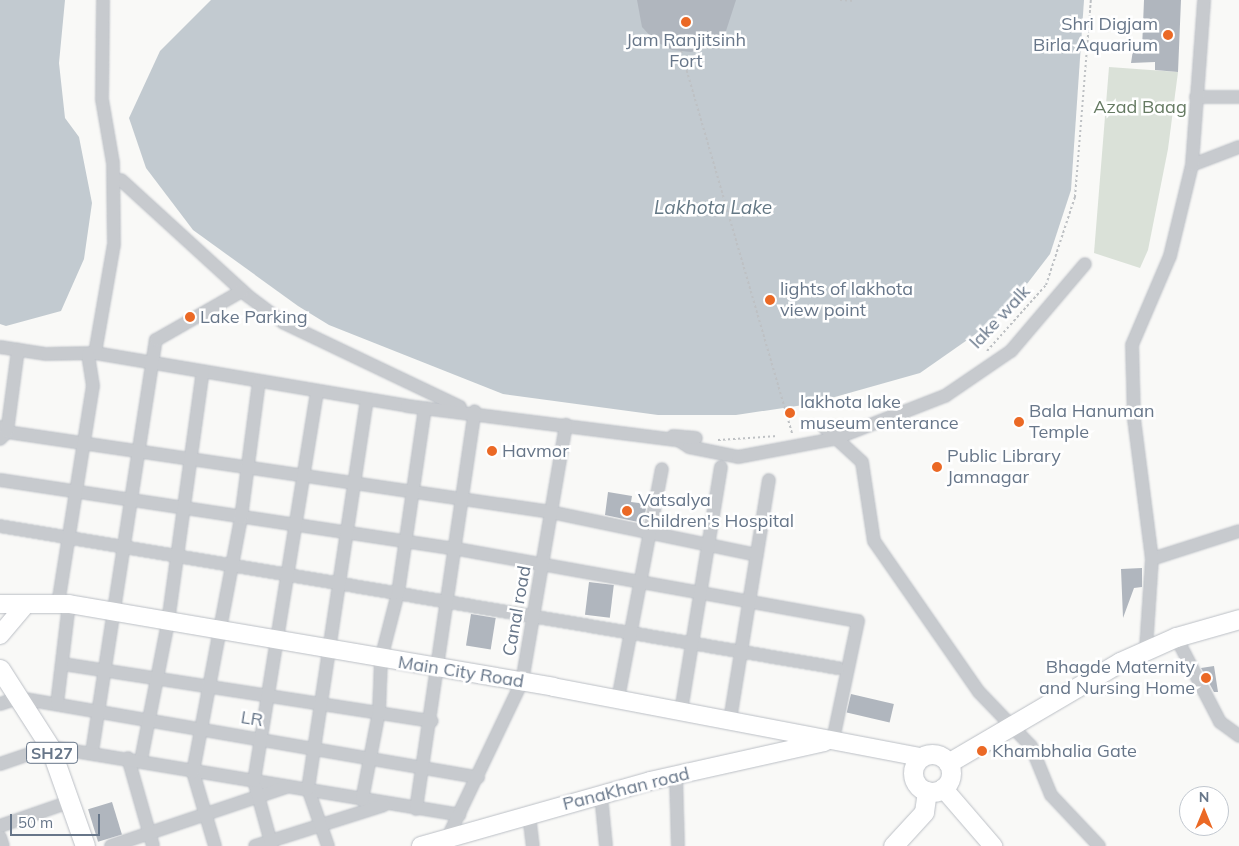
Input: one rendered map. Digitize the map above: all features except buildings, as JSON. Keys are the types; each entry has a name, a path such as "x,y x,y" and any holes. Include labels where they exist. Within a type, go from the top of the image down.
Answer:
{"main road":[{"path":"948,763 1009,724 1146,649 1176,637 1239,619"},
{"name":"SH27","path":"0,669 50,747 72,801 85,846"},
{"path":"893,846 924,812 935,789 951,775 948,763 939,755 921,757 912,773 917,785 935,789"}],"street":[{"path":"57,704 63,664 63,604 68,538 85,441 94,375 92,354 114,244 113,163 102,99 102,0"},
{"path":"1146,649 1152,559 1134,418 1132,345 1170,256 1192,165 1204,0"},
{"path":"1196,97 1239,97"},
{"path":"1192,165 1239,147"},
{"path":"121,180 242,291 284,323 373,369 475,412"},
{"path":"0,347 18,350 92,354 425,408 475,412 678,440 689,447 738,457 801,448 836,438 945,396 1011,350 1085,264"},
{"path":"92,752 156,340 242,291"},
{"path":"18,350 2,433 85,441 357,483 463,502 552,512 650,534 711,543 758,555"},
{"path":"141,760 150,722 179,555 203,372"},
{"path":"215,846 193,772 203,728 231,563 241,518 259,382"},
{"path":"271,843 257,799 254,781 301,474 317,392"},
{"path":"328,846 308,789 312,746 342,583 367,399"},
{"path":"362,800 379,712 381,659 398,593 404,541 425,408"},
{"path":"416,809 440,670 475,412"},
{"path":"566,425 696,438"},
{"name":"Canal road","path":"456,841 459,815 522,682 566,425"},
{"path":"825,428 862,462 874,541 979,692 1031,746 1051,796 1100,846"},
{"path":"681,711 699,595 711,543 721,467"},
{"path":"618,699 633,630 639,583 662,469"},
{"path":"0,480 241,518 457,549 542,567 858,621 833,740"},
{"path":"730,720 744,650 769,480"},
{"path":"0,526 449,600 534,618 633,630 692,643 744,650 838,668"},
{"path":"1152,559 1239,531"},
{"name":"Main City Road","path":"0,604 63,604 114,612 440,670 618,699 921,757"},
{"path":"0,634 26,604"},
{"path":"1176,637 1220,722 1239,736"},
{"path":"63,664 432,721"},
{"path":"0,704 19,698"},
{"name":"LR","path":"19,698 150,722 203,728 370,755 478,777"},
{"name":"PanaKhan road","path":"421,846 456,841 529,815 601,795 833,740"},
{"path":"0,764 50,747 141,760 193,772 308,789 385,805 459,815"},
{"path":"128,758 153,846"},
{"path":"676,776 678,846"},
{"path":"111,846 257,799 286,787"},
{"path":"935,789 993,846"},
{"path":"601,795 606,846"},
{"path":"0,826 72,801"},
{"path":"255,846 271,843 385,805"},
{"path":"529,815 532,846"},
{"path":"0,837 3,846"}],"path":[{"path":"840,0 855,1"},
{"name":"lake walk","path":"986,353 1046,285 1075,197 1091,0"},
{"path":"682,51 792,433"},
{"path":"696,438 728,440 801,432"}],"green space":[{"name":"Azad Baag","path":"1109,67 1178,72 1168,149 1148,250 1140,268 1094,253"}],"water":[{"path":"0,0 65,0 59,63 65,118 79,137 92,203 84,259 61,311 6,326 0,324"},
{"name":"Lakhota Lake","path":"211,0 1084,0 1071,190 1050,254 1003,315 920,373 810,404 736,415 658,415 503,394 329,325 298,306 193,230 146,168 129,118 160,51"}],"place":[{"name":"Jam Ranjitsinh Fort","path":"686,22"},
{"name":"Shri Digjam Birla Aquarium","path":"1168,35"},
{"name":"lights of lakhota view point","path":"770,300"},
{"name":"Lake Parking","path":"190,317"},
{"name":"lakhota lake museum enterance","path":"790,413"},
{"name":"Bala Hanuman Temple","path":"1019,422"},
{"name":"Havmor","path":"492,451"},
{"name":"Public Library Jamnagar","path":"937,467"},
{"name":"Vatsalya Children's Hospital","path":"627,511"},
{"name":"Bhagde Maternity and Nursing Home","path":"1206,678"},
{"name":"Khambhalia Gate","path":"982,751"}]}
